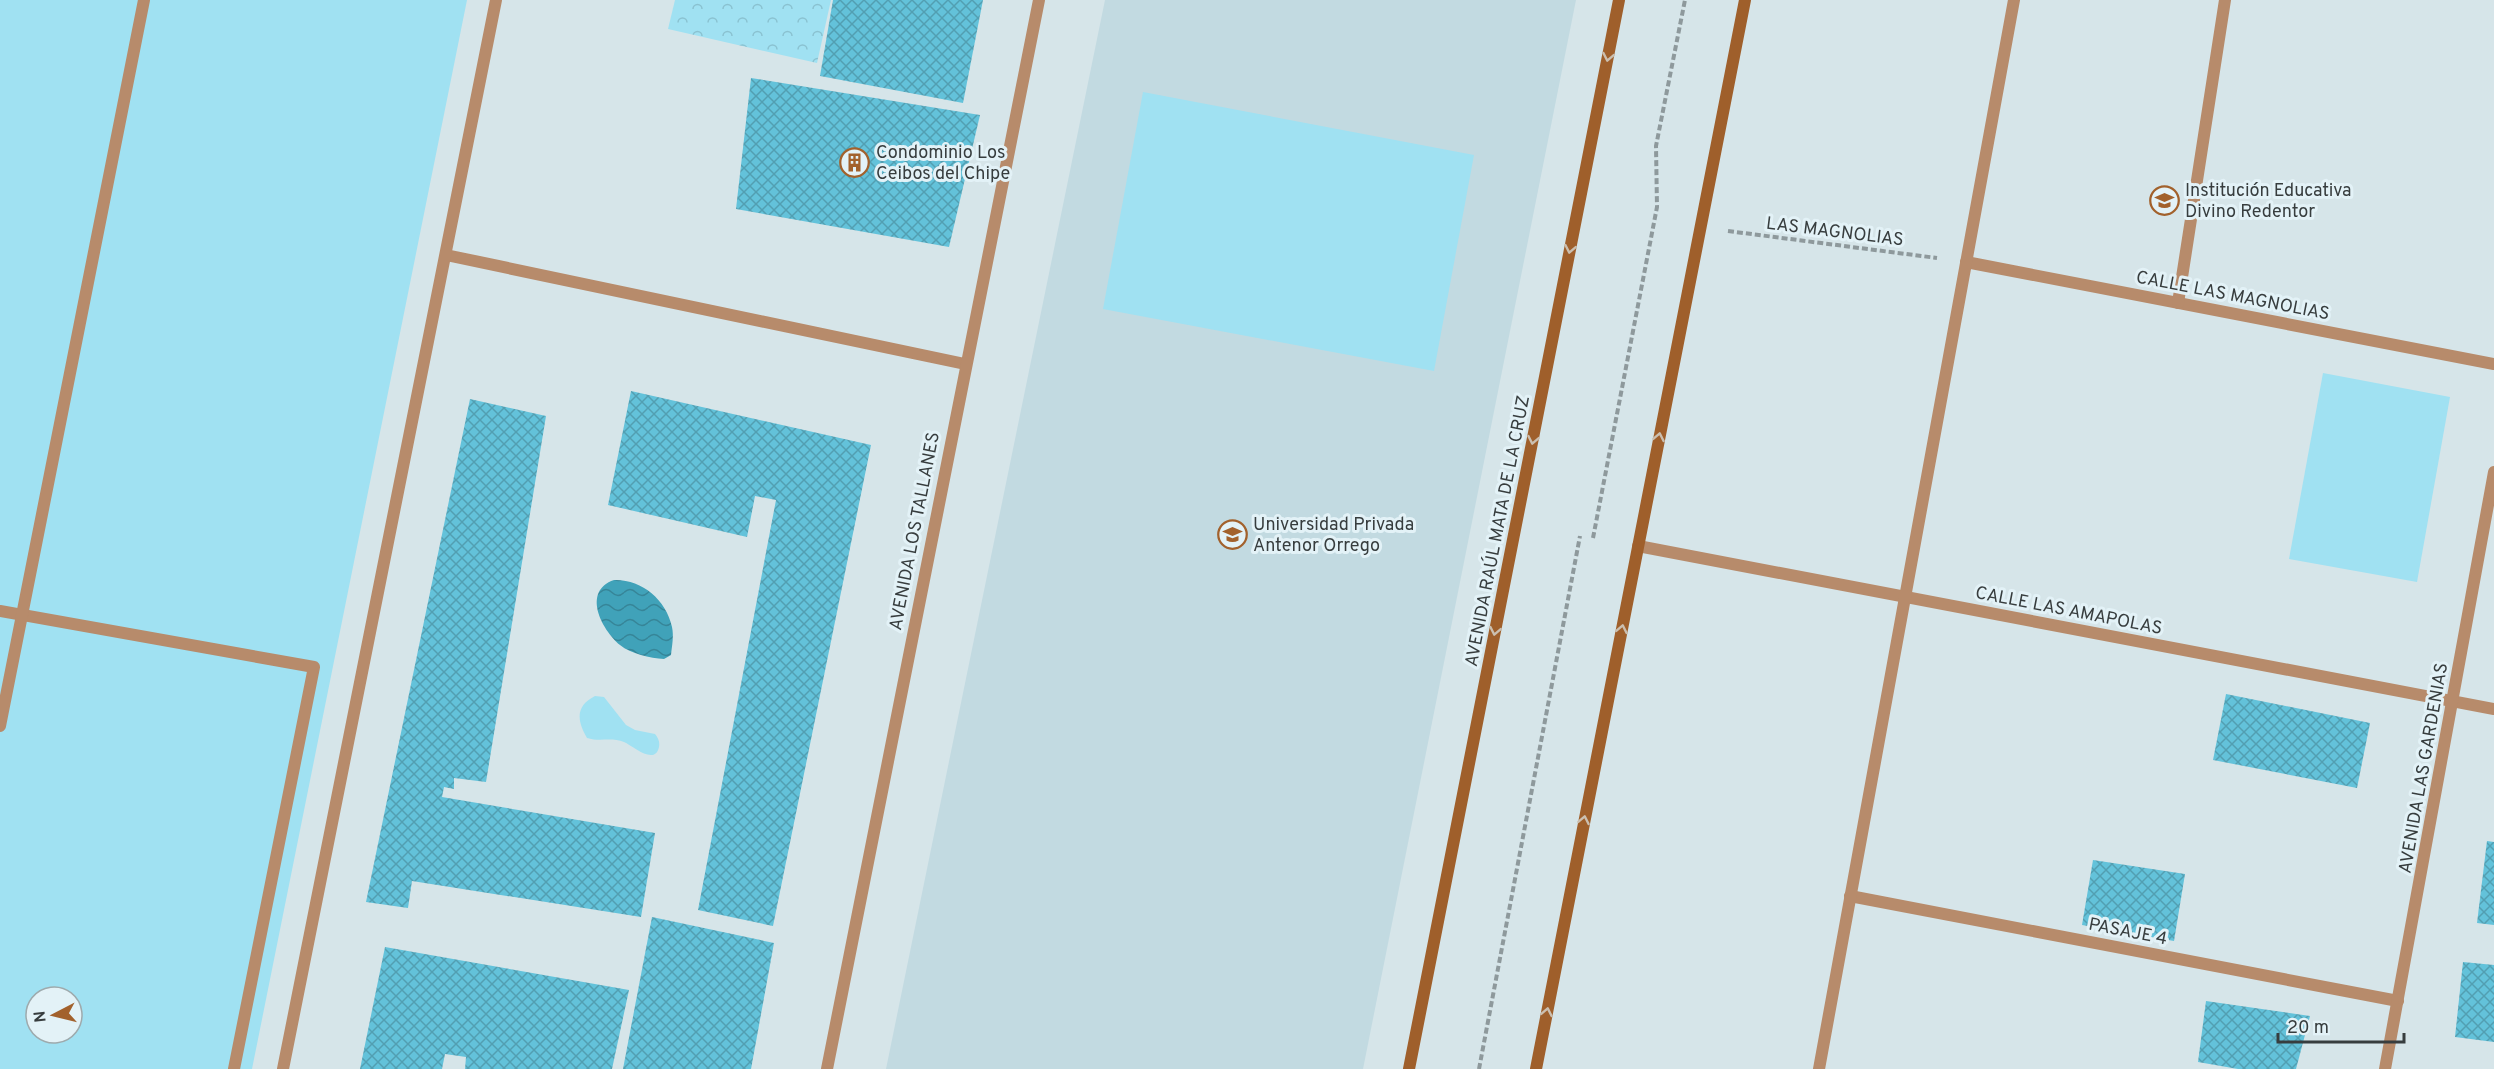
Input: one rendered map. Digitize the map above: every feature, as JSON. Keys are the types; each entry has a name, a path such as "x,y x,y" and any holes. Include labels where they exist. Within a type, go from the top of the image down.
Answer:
{"main road":[{"name":"AVENIDA RAÚL MATA DE LA CRUZ","path":"1409,1069 1619,0"},
{"path":"1536,1069 1745,0"}],"street":[{"path":"0,726 144,0"},
{"path":"283,1069 496,0"},
{"name":"AVENIDA LOS TALLANES","path":"827,1069 1039,0"},
{"path":"1819,1069 2014,0"},
{"path":"2178,303 2225,0"},
{"path":"446,255 965,364"},
{"name":"CALLE LAS MAGNOLIAS","path":"1966,262 2494,364"},
{"name":"AVENIDA LAS GARDENIAS","path":"2385,1069 2494,472"},
{"name":"CALLE LAS AMAPOLAS","path":"1638,546 2494,709"},
{"path":"0,611 314,667 234,1069"},
{"name":"PASAJE 4","path":"1850,896 2398,1001"}],"path":[{"path":"1593,538 1657,207 1656,146 1685,0"},
{"name":"LAS MAGNOLIAS","path":"1700,228 1966,262"},
{"path":"1479,1069 1581,536"}],"shaded area":[{"name":"Universidad Privada Antenor Orrego","path":"1105,0 1576,0 1363,1069 886,1069"}],"green space":[{"path":"0,0 467,0 252,1069 0,1069"},
{"path":"675,0 831,0 817,63 668,29"},
{"path":"1143,92 1474,155 1434,371 1103,309"},
{"path":"2323,373 2450,397 2417,582 2289,559"},
{"path":"595,696 604,697 626,725 635,730 655,734 659,743 657,752 649,755 624,742 587,738 581,726 580,714 584,704"}],"water":[{"path":"614,580 643,587 658,600 669,617 672,627 671,655 664,659 647,657 624,648 613,638 601,620 597,601 604,585"}],"building":[{"path":"833,0 983,0 963,103 820,76"},
{"name":"Condominio Los Ceibos del Chipe","path":"751,78 980,115 949,247 736,209"},
{"path":"631,391 871,445 773,926 698,910 776,500 755,496 747,537 608,505"},
{"path":"470,399 546,416 486,782 454,778 454,789 444,787 442,797 655,833 641,917 412,881 408,908 366,902"},
{"path":"2226,694 2370,723 2357,788 2213,760"},
{"path":"2487,841 2494,842 2494,925 2477,923"},
{"path":"2093,860 2185,874 2174,941 2082,925"},
{"path":"652,917 774,943 751,1069 623,1069"},
{"path":"385,947 629,990 612,1069 465,1069 466,1057 445,1054 442,1069 360,1069"},
{"path":"2463,962 2494,965 2494,1042 2455,1037"},
{"path":"2206,1001 2310,1016 2296,1069 2238,1069 2198,1062"}],"place":[{"name":"Condominio Los Ceibos del Chipe","path":"855,162"},
{"name":"Institución Educativa Divino Redentor","path":"2164,200"},
{"name":"Universidad Privada Antenor Orrego","path":"1232,534"}]}
